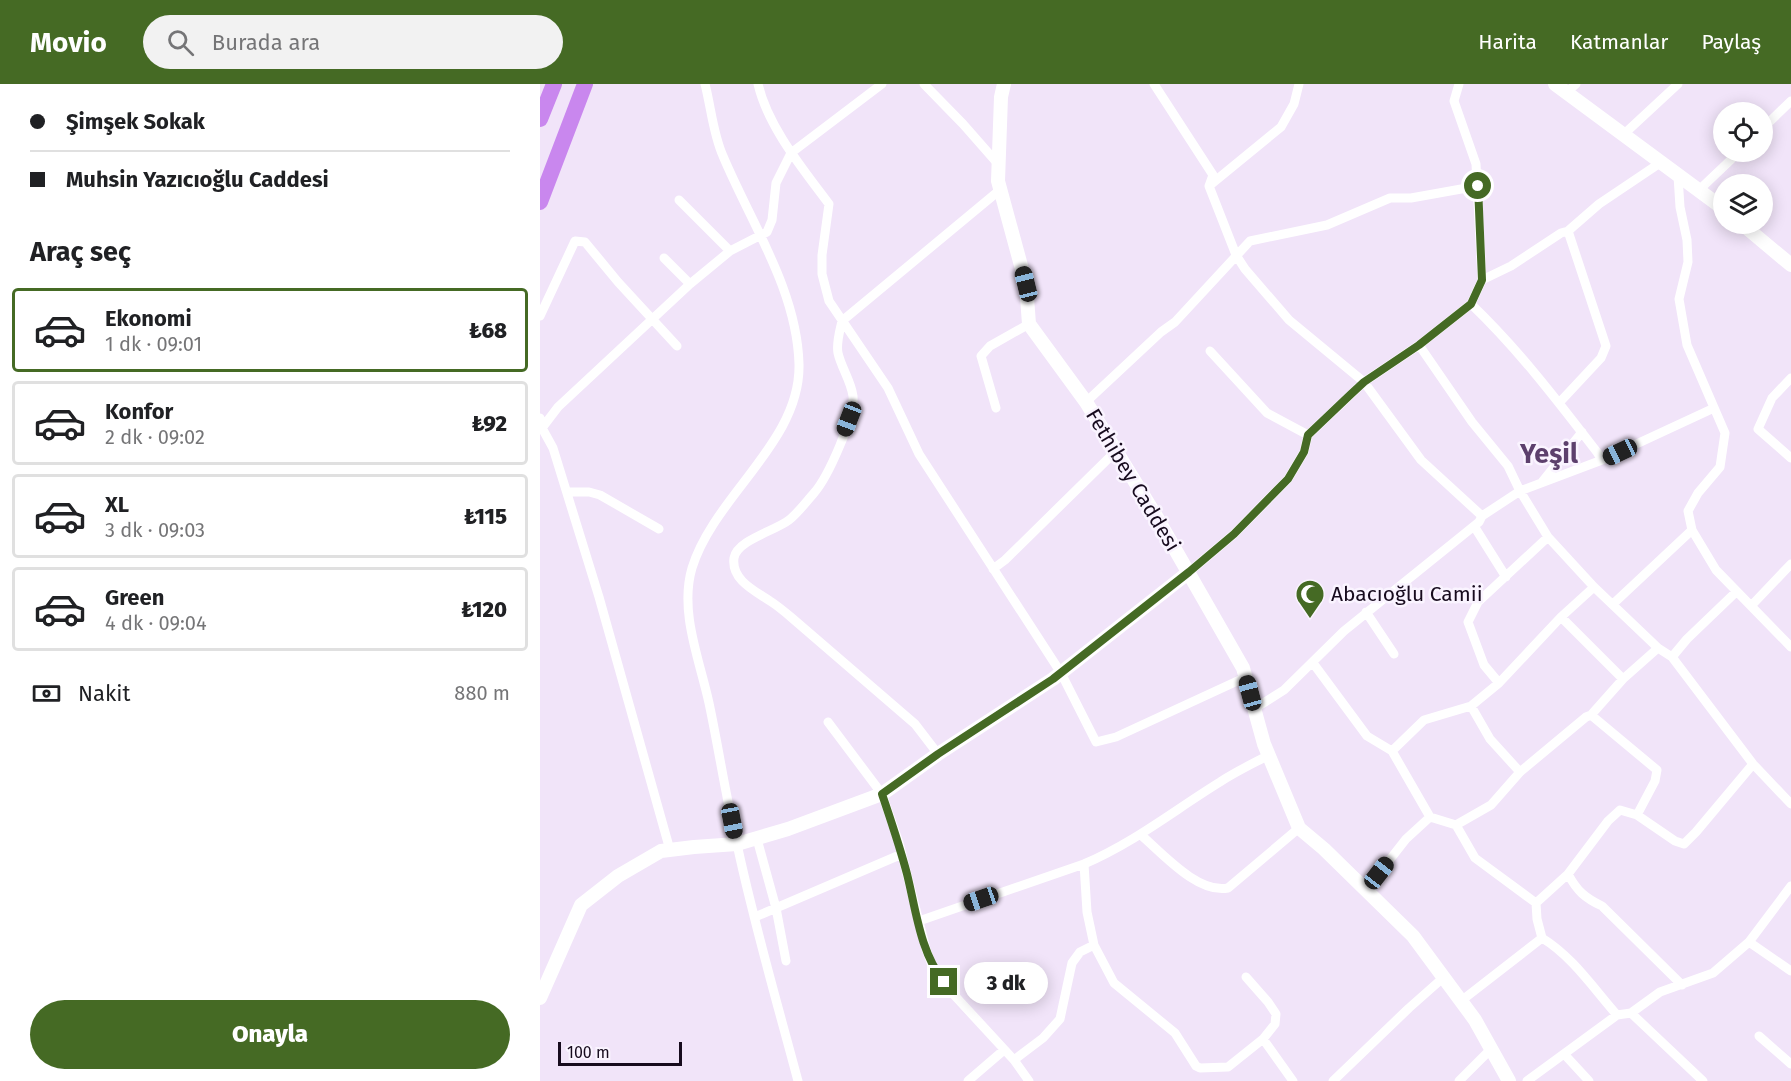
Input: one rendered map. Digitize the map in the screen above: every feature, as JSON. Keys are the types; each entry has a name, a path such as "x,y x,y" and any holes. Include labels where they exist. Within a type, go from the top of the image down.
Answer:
{"highway":[{"path":"540,119 554,84"},
{"path":"540,202 585,84"}],"street":[{"path":"705,84 721,153 785,291 795,327 799,364 798,387 793,407 782,429 709,531 692,568 688,591 689,616 737,844 798,1081"},
{"path":"758,84 761,96 790,153 829,204 822,255 822,274 829,301 888,387 920,454 1061,673 1096,742 1116,737 1246,677"},
{"path":"669,850 599,597 553,448 541,423 690,284 730,251 767,232 772,220 776,183 790,153 882,84"},
{"path":"924,84 999,165"},
{"path":"996,408 981,356 990,346 1029,324 1026,284 998,181 1001,97 1004,84"},
{"path":"1154,84 1213,175 1209,186 1236,255 1245,269 1289,320 1364,382 1421,460 1482,516"},
{"path":"1209,186 1281,127 1294,104 1299,84"},
{"path":"540,998 581,906 618,876 662,851 737,844 757,839 882,794 1061,673 1189,572 1234,534 1288,479 1304,452 1308,435 1364,382 1419,345 1471,304 1482,280 1478,186 1476,164 1454,101 1459,84"},
{"path":"1623,135 1678,84"},
{"path":"1566,87 1623,135 1713,201"},
{"path":"1773,118 1791,101"},
{"path":"1699,190 1728,162"},
{"path":"1482,280 1511,266 1561,233 1568,231 1599,204 1660,163"},
{"path":"1678,176 1688,262 1679,299 1688,345 1725,433 1720,467 1698,493 1688,512 1692,530 1716,570 1791,647"},
{"path":"1086,402 1161,332 1175,322 1250,241 1327,225 1390,198 1411,198 1478,186"},
{"path":"938,754 915,724 792,618 751,590 741,580 734,558 738,549 750,540 776,529 791,518 830,471 849,419 853,397 838,351 842,321 1001,189"},
{"path":"679,200 730,251"},
{"path":"1559,403 1601,358 1606,346 1568,231"},
{"path":"1754,234 1791,265"},
{"path":"540,316 575,241 585,242 677,346"},
{"path":"664,258 690,284"},
{"path":"1471,304 1505,338 1559,403 1602,460"},
{"name":"Fethibey Caddesi","path":"1029,324 1086,402 1189,572 1243,668 1269,755 1299,828 1324,849 1413,936 1475,1020 1509,1081"},
{"path":"1419,345 1472,422 1508,466 1520,491 1548,537 1594,587 1658,648 1672,657 1685,678 1753,764 1791,804"},
{"path":"1210,351 1267,413 1308,435"},
{"path":"1791,378 1772,398 1758,429 1791,458"},
{"path":"1254,709 1284,690 1344,630 1474,526 1482,516 1520,491 1602,460 1714,408"},
{"path":"1540,483 1582,432"},
{"path":"993,569 1005,560 1116,451"},
{"path":"567,492 589,492 600,495 659,529"},
{"path":"1474,526 1506,577"},
{"path":"1613,604 1692,530"},
{"path":"1499,682 1484,664 1468,622 1478,602 1548,537"},
{"path":"1750,606 1791,564"},
{"path":"1392,751 1424,720 1471,706 1499,682 1594,587"},
{"path":"1672,657 1687,639 1736,592"},
{"path":"1366,612 1394,654"},
{"path":"1562,617 1623,679"},
{"path":"1456,825 1491,805 1520,772 1591,715 1623,679 1658,648"},
{"path":"1313,663 1367,736 1392,751 1430,817 1456,825 1474,858 1536,903"},
{"path":"1471,706 1490,739 1520,772"},
{"path":"1591,715 1657,770 1655,781 1637,815"},
{"path":"828,722 882,794 902,854 933,968 955,996 1014,1060 1029,1081"},
{"path":"919,921 1084,864 1108,853 1141,835 1220,782 1269,755"},
{"path":"1536,903 1568,874 1620,810 1637,815 1675,841 1684,844 1753,764"},
{"path":"1366,890 1406,839 1430,817"},
{"path":"1141,835 1197,882 1220,890 1228,888 1299,828"},
{"path":"757,839 776,908 786,961"},
{"path":"755,917 902,854"},
{"path":"1084,864 1087,912 1094,945 1114,983 1175,1033 1196,1066 1200,1068 1228,1067 1263,1040 1275,1024 1276,1014 1246,977"},
{"path":"1568,874 1577,891 1586,899 1602,906 1682,985"},
{"path":"1527,1081 1617,1016 1631,1013 1660,992 1713,972 1749,942 1791,886"},
{"path":"1536,903 1542,938 1556,946 1617,1016"},
{"path":"1461,1000 1542,938"},
{"path":"1749,942 1791,971"},
{"path":"1014,1060 1043,1038 1060,1019 1072,963 1080,952 1094,945"},
{"path":"1333,1081 1444,977"},
{"path":"1631,1013 1703,1081"},
{"path":"1760,1036 1791,1064"},
{"path":"1263,1040 1293,1081"},
{"path":"1459,1081 1492,1048"},
{"path":"968,1081 1004,1050"},
{"path":"1565,1055 1589,1081"}],"place":[{"name":"Abacıoğlu Camii","path":"1310,620"}],"district":[{"name":"Yeşil","path":"1549,454"}],"route":[{"path":"944,982 933,968 926,949 899,843 882,794 938,754 1053,679 1189,572 1234,534 1288,479 1304,452 1308,435 1350,395 1364,382 1419,345 1471,304 1482,280 1478,186"}]}
